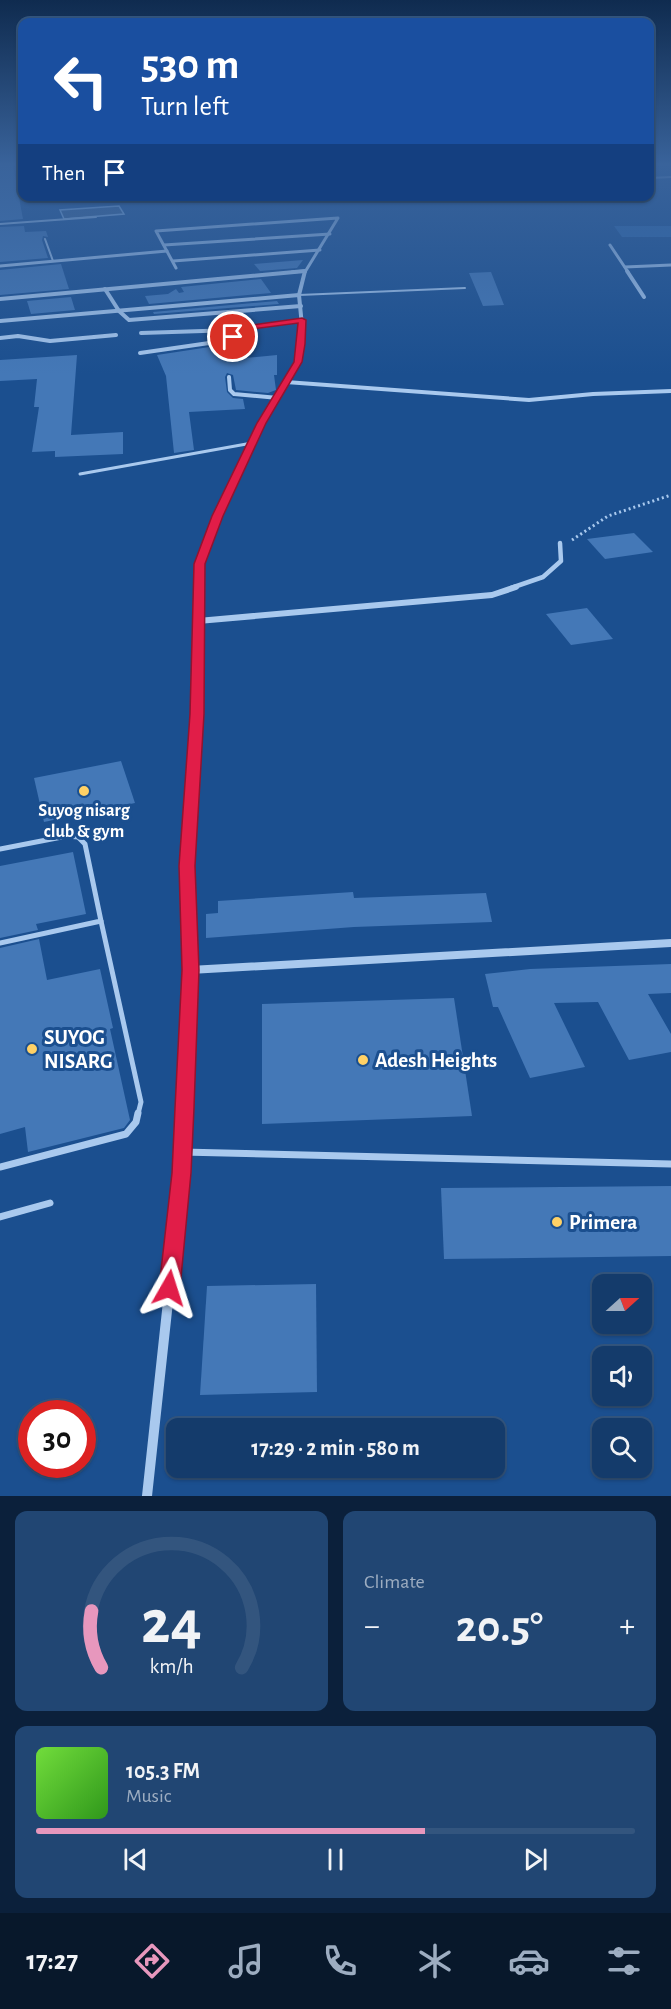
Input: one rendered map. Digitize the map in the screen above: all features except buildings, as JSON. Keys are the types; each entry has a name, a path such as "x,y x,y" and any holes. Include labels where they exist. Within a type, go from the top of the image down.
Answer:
{"street":[{"path":"158,235 176,268"},
{"path":"164,245 318,235"},
{"path":"147,1496 182,1152 190,970 187,866 197,714 199,564 217,516 261,423 298,362 302,344 299,295 305,272 329,235"},
{"path":"610,245 644,297"},
{"path":"172,261 320,250"},
{"path":"0,266 167,251"},
{"path":"624,267 671,265"},
{"path":"0,298 305,272"},
{"path":"105,289 124,318 135,320 301,306"},
{"path":"0,321 299,295"},
{"path":"141,333 241,328 302,320"},
{"path":"140,353 223,340 233,337 241,328"},
{"path":"0,338 18,336 51,341 116,335"},
{"path":"229,377 230,390 234,394 278,398"},
{"path":"286,382 519,399 671,391"},
{"path":"198,621 492,596 543,577 561,561 560,543"},
{"path":"190,970 671,943"}],"lane":[{"path":"45,239 53,261"},
{"path":"299,295 465,288"},
{"path":"80,474 252,443"},
{"path":"0,849 67,836 78,837 85,844 141,1102 136,1122 126,1134 0,1167"},
{"path":"0,944 101,921"},
{"path":"182,1152 671,1164"},
{"path":"0,1217 51,1203"}],"path":[{"path":"560,543 573,540 590,525 610,515 650,504 671,495"}],"shaded area":[{"path":"620,235 671,235 671,237 622,237"}],"place":[{"name":"Suyog nisarg club & gym","path":"84,791"},
{"name":"SUYOG NISARG","path":"32,1049"},
{"name":"Adesh Heights","path":"363,1060"},
{"name":"Primera","path":"557,1222"}],"route":[{"path":"169,1288 182,1173 185,1108 190,970 187,866 197,714 199,564 217,516 261,423 298,362 302,344 302,320 241,328 233,337"}]}
